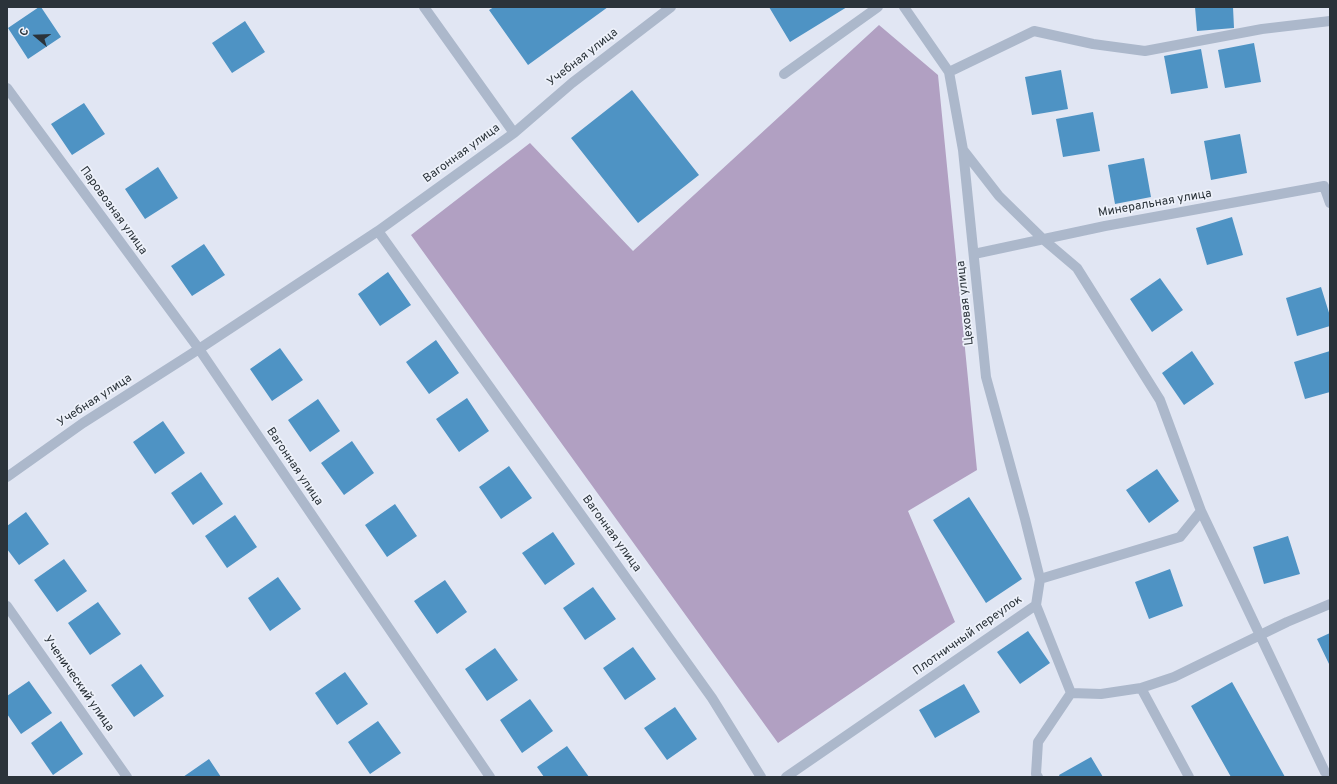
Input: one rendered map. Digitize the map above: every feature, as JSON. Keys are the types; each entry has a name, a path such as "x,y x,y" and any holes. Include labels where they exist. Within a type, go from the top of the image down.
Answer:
{"street":[{"name":"Вагонная улица","path":"424,7 514,133 378,231 199,350 490,777"},
{"name":"Учебная улица","path":"514,133 572,82 671,7"},
{"path":"784,74 878,7"},
{"name":"Цеховая улица","path":"904,7 948,72 964,150 986,377 1040,579 1036,605"},
{"path":"948,72 1034,31 1093,44 1145,51 1262,29 1330,20"},
{"name":"Паровозная улица","path":"7,88 199,350"},
{"path":"964,150 1000,196 1044,240 1077,268 1160,400 1201,511 1325,772 1329,777"},
{"name":"Минеральная улица","path":"974,254 1105,226 1327,185 1330,203"},
{"name":"Вагонная улица","path":"378,231 712,698 761,777"},
{"name":"Учебная улица","path":"7,477 83,423 199,350"},
{"path":"1040,579 1180,536 1201,511"},
{"path":"1038,777 1036,774 1038,742 1071,693 1101,694 1141,688 1174,677 1287,622 1330,604"},
{"name":"Плотничный переулок","path":"786,777 1036,605 1071,693"},
{"name":"Ученический улица","path":"7,606 128,777"},
{"path":"1141,688 1188,777"}],"shaded area":[{"path":"879,25 938,75 977,470 908,511 955,622 778,743 411,235 530,143 633,251"}],"building":[{"path":"41,7 61,37 28,59 8,28"},
{"path":"494,7 608,7 528,65 489,10"},
{"path":"769,7 847,7 790,42"},
{"path":"1195,7 1233,7 1234,28 1197,31"},
{"path":"245,21 265,52 232,73 212,43"},
{"path":"1254,43 1261,82 1225,88 1218,50"},
{"path":"1201,49 1208,88 1171,94 1164,56"},
{"path":"1061,70 1068,109 1032,115 1025,77"},
{"path":"632,90 699,175 638,223 571,138"},
{"path":"84,103 105,134 72,155 51,124"},
{"path":"1093,112 1100,151 1063,157 1056,119"},
{"path":"1240,134 1247,173 1211,180 1204,141"},
{"path":"1144,158 1151,197 1115,204 1108,165"},
{"path":"158,167 178,198 145,219 125,189"},
{"path":"1232,217 1243,255 1207,265 1196,228"},
{"path":"204,244 225,275 192,296 171,266"},
{"path":"388,272 411,305 380,326 358,294"},
{"path":"1160,278 1183,310 1152,332 1130,299"},
{"path":"1321,287 1330,316 1330,326 1297,336 1286,298"},
{"path":"436,340 459,373 429,394 406,362"},
{"path":"280,348 303,380 272,401 250,369"},
{"path":"1192,351 1214,384 1184,405 1162,373"},
{"path":"1330,351 1330,392 1305,399 1294,362"},
{"path":"467,398 489,431 459,452 436,419"},
{"path":"318,399 340,431 310,452 288,420"},
{"path":"163,421 185,453 155,474 133,442"},
{"path":"352,441 374,473 344,495 321,463"},
{"path":"509,466 532,498 501,519 479,487"},
{"path":"1157,469 1179,501 1149,523 1126,490"},
{"path":"201,472 223,504 193,525 171,493"},
{"path":"969,497 1022,579 986,603 933,520"},
{"path":"395,504 417,536 387,557 365,525"},
{"path":"26,512 49,544 19,565 7,549 7,526"},
{"path":"235,515 257,547 227,568 205,536"},
{"path":"553,532 575,564 545,585 522,553"},
{"path":"1288,536 1300,574 1264,584 1253,547"},
{"path":"64,559 87,591 57,612 34,580"},
{"path":"1170,569 1183,606 1149,619 1135,582"},
{"path":"278,577 301,609 270,631 248,598"},
{"path":"445,580 467,612 437,634 414,601"},
{"path":"593,587 616,619 585,640 563,608"},
{"path":"98,602 121,634 90,655 68,623"},
{"path":"1028,631 1050,663 1020,684 997,652"},
{"path":"1330,633 1330,666 1317,639"},
{"path":"633,647 656,679 625,700 603,668"},
{"path":"495,648 518,680 487,701 465,669"},
{"path":"141,664 164,696 134,717 111,685"},
{"path":"345,672 368,704 337,725 315,693"},
{"path":"29,681 52,713 21,734 7,714 7,696"},
{"path":"1232,682 1285,777 1231,777 1191,706"},
{"path":"964,684 980,712 935,738 919,710"},
{"path":"530,699 553,731 522,753 500,720"},
{"path":"675,707 697,739 667,760 644,728"},
{"path":"61,721 83,754 53,775 31,743"},
{"path":"378,721 401,753 370,774 348,742"},
{"path":"567,746 589,777 544,777 537,767"},
{"path":"1091,757 1103,777 1060,777 1059,775"},
{"path":"209,759 221,777 183,777"}]}
